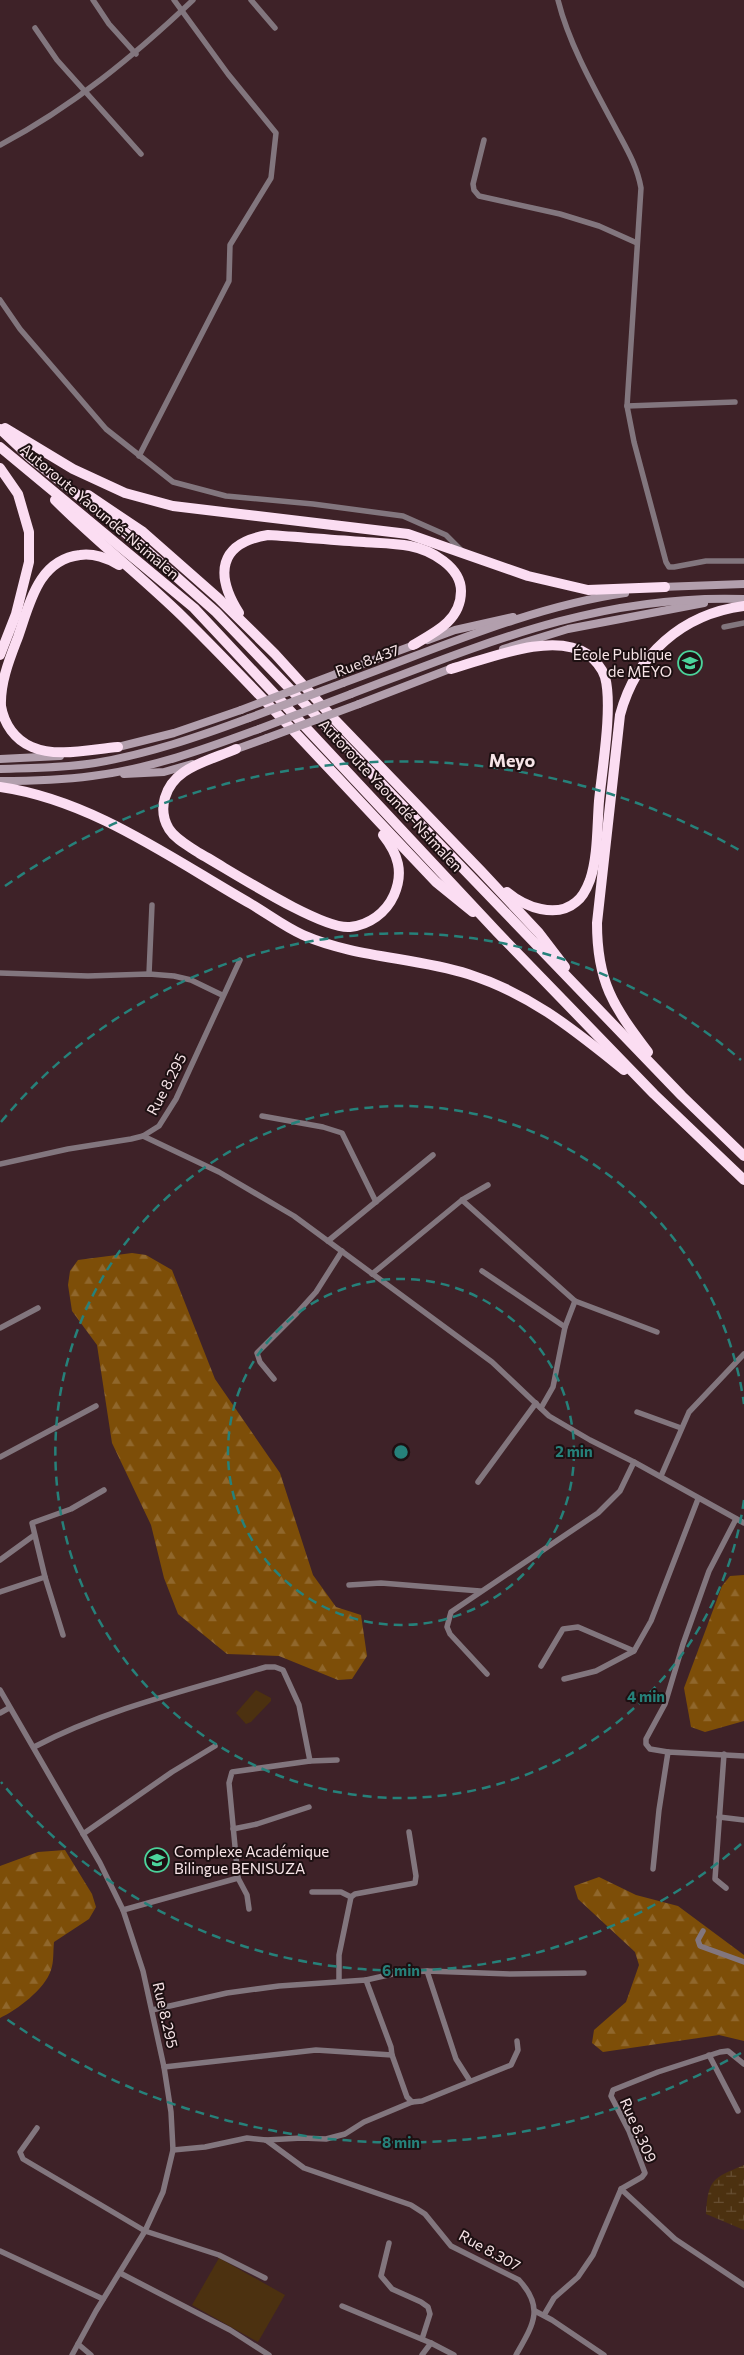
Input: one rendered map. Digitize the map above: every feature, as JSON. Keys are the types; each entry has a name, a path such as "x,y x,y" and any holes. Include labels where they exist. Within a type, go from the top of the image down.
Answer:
{"highway":[{"path":"0,424 73,469 125,493 174,506 408,534 528,576 588,590 665,586"},
{"name":"Autoroute Yaoundé-Nsimalen","path":"0,429 31,458 138,543 216,612 508,918 682,1096 744,1156"},
{"name":"Autoroute Yaoundé-Nsimalen","path":"0,447 22,468 99,528 194,608 498,933 654,1094 744,1180"},
{"path":"31,458 143,532 218,598 258,637 481,870 539,933 590,1000"},
{"path":"0,468 18,494 29,532 29,562 16,614 0,656"},
{"path":"22,468 91,535 181,615 229,662 436,882 498,933"},
{"path":"258,637 232,602 224,581 224,568 230,554 240,543 252,538 268,535 411,546 437,556 455,572 461,588 461,601 454,616 444,627 413,645"},
{"path":"118,747 47,751 32,747 17,738 6,722 2,706 2,691 5,672 34,592 50,567 61,560 86,554 112,561 139,578"},
{"path":"682,1096 622,1018 608,992 600,969 598,923 615,748 626,691 635,674 655,649 683,627 702,618 744,606"},
{"path":"451,669 510,652 560,645 587,654 598,664 607,687 608,704 594,861 585,893 576,903 562,910 537,909 517,899 481,870"},
{"path":"236,749 184,772 169,787 163,802 164,816 169,830 186,845 297,908 324,922 348,928 367,923 382,913 397,888 399,868 394,849 335,775"},
{"path":"0,787 46,797 101,819 302,934 356,952 467,974 510,990 567,1024 654,1094"}],"main road":[{"name":"Rue 8.437","path":"0,769 47,768 94,763 182,742 547,609 584,599 665,586 744,584"},
{"path":"92,776 164,772 267,738 559,631 728,598"},
{"name":"Rue 8.437","path":"0,781 92,776 175,758 259,729 496,638 580,615 632,604 670,600 744,599"},
{"path":"0,759 77,754 174,734 455,630 547,609"}],"street":[{"path":"92,0 109,24 136,54"},
{"path":"139,456 229,281 230,244 271,178 276,133 228,74 174,0"},
{"path":"0,145 60,111 136,54 193,0"},
{"path":"250,0 275,28"},
{"path":"558,0 576,47 631,156 641,188 627,406 634,442 666,562 669,567 674,567 706,561 744,561"},
{"path":"35,28 57,60 141,154"},
{"path":"484,140 473,184 474,190 479,196 560,214 600,226 637,243"},
{"path":"0,300 20,329 106,429 173,482 226,496 313,504 403,516 446,534 467,556"},
{"path":"627,406 735,402"},
{"path":"724,627 744,623"},
{"path":"149,974 152,905"},
{"name":"Rue 8.295","path":"0,1164 143,1136 159,1126 240,960"},
{"path":"0,973 88,976 149,974 174,976 191,980 222,995"},
{"path":"262,1116 323,1126 342,1133 376,1202"},
{"path":"143,1136 219,1172 294,1216 492,1362 549,1416 744,1523"},
{"path":"328,1241 434,1155"},
{"path":"372,1274 462,1200 488,1185"},
{"path":"462,1200 575,1302 657,1332"},
{"path":"274,1379 260,1362 257,1353 310,1299 342,1251"},
{"path":"482,1270 565,1327"},
{"path":"541,1408 553,1387 565,1327 575,1302"},
{"path":"0,1328 38,1308"},
{"path":"661,1476 688,1412 744,1354"},
{"path":"478,1482 536,1403"},
{"path":"0,1457 96,1406"},
{"path":"637,1412 681,1428"},
{"path":"487,1674 450,1634 446,1627 447,1619 451,1612 598,1513 620,1491 634,1462"},
{"path":"63,1634 45,1576 32,1523 71,1509 104,1490"},
{"path":"564,1679 596,1671 634,1650 651,1621 698,1499"},
{"path":"736,1519 709,1571 683,1644 665,1704 646,1739 646,1744 650,1749 668,1752 744,1756"},
{"path":"0,1560 34,1536"},
{"path":"0,1592 45,1576"},
{"path":"348,1585 381,1584 480,1591"},
{"path":"541,1666 563,1629 569,1627 578,1627 634,1650"},
{"path":"34,1747 54,1736 124,1710 266,1667 276,1667 283,1670 299,1705 310,1761"},
{"name":"Rue 8.295","path":"0,1690 100,1863 123,1910 138,1952 152,2010 171,2112 173,2150 163,2192 145,2231 103,2299 72,2355"},
{"path":"0,1713 10,1708"},
{"path":"82,1834 172,1772 215,1746"},
{"path":"653,1869 659,1810 668,1752"},
{"path":"724,1754 715,1879 726,1888"},
{"path":"249,1909 247,1895 238,1878 229,1783 232,1772 310,1761 337,1760"},
{"path":"234,1829 257,1824 309,1807"},
{"path":"719,1817 744,1820"},
{"path":"340,1981 340,1946 351,1897 355,1894 415,1883 416,1876 409,1832"},
{"path":"123,1910 238,1878"},
{"path":"312,1892 341,1892 351,1897"},
{"path":"703,1930 698,1940 700,1946 744,1962"},
{"path":"152,2010 227,1993 279,1986 366,1980 397,1973 427,1971 510,1974 584,1973"},
{"path":"427,1971 456,2058 470,2080"},
{"path":"366,1980 407,2097 412,2102"},
{"path":"173,2150 205,2147 248,2138 266,2140 326,2139 344,2134 364,2122 412,2102 422,2101 470,2080 512,2065 518,2050 517,2041"},
{"path":"164,2067 316,2050 392,2055"},
{"name":"Rue 8.309","path":"621,2189 642,2177 645,2168 611,2096 613,2090 658,2072 709,2055 728,2051 744,2064"},
{"path":"709,2055 738,2110"},
{"path":"36,2128 20,2152 23,2159 145,2231 219,2255 265,2278"},
{"name":"Rue 8.307","path":"266,2140 294,2163 309,2170 411,2205 425,2214 451,2246 518,2280 534,2302 535,2311"},
{"path":"544,2315 554,2298 578,2277 592,2255 621,2189 675,2239 744,2285"},
{"path":"390,2243 381,2276 392,2289 428,2307 430,2314 422,2339"},
{"path":"0,2251 103,2299"},
{"path":"120,2273 230,2330 269,2355"},
{"path":"342,2306 431,2342 454,2355"},
{"path":"516,2355 535,2311 604,2355"},
{"path":"422,2355 431,2342"},
{"path":"78,2344 90,2355"}],"green space":[{"path":"132,1253 146,1255 172,1270 215,1379 280,1473 313,1575 336,1607 361,1615 367,1656 352,1679 338,1680 279,1656 227,1654 178,1614 164,1578 151,1525 112,1443 97,1345 72,1311 68,1285 70,1271 78,1260"},
{"path":"744,1575 744,1721 705,1732 691,1727 684,1688 722,1586 730,1576"},
{"path":"256,1690 271,1698 271,1701 251,1722 246,1724 236,1713"},
{"path":"65,1850 92,1894 96,1907 89,1919 54,1942 52,1967 48,1977 37,1991 14,2010 0,2018 0,1866 38,1852"},
{"path":"599,1877 636,1895 678,1906 744,1955 744,2041 719,2035 603,2052 592,2043 594,2030 626,2002 639,1965 635,1952 578,1899 574,1886"},
{"path":"744,2165 744,2230 706,2214 708,2193 714,2181 725,2173"},
{"path":"219,2258 285,2295 258,2342 192,2305"}],"place":[{"name":"École Publique de MEYO","path":"690,663"},
{"name":"Complexe Académique Bilingue BENISUZA","path":"157,1860"}],"district":[{"name":"Meyo","path":"512,760"}]}
